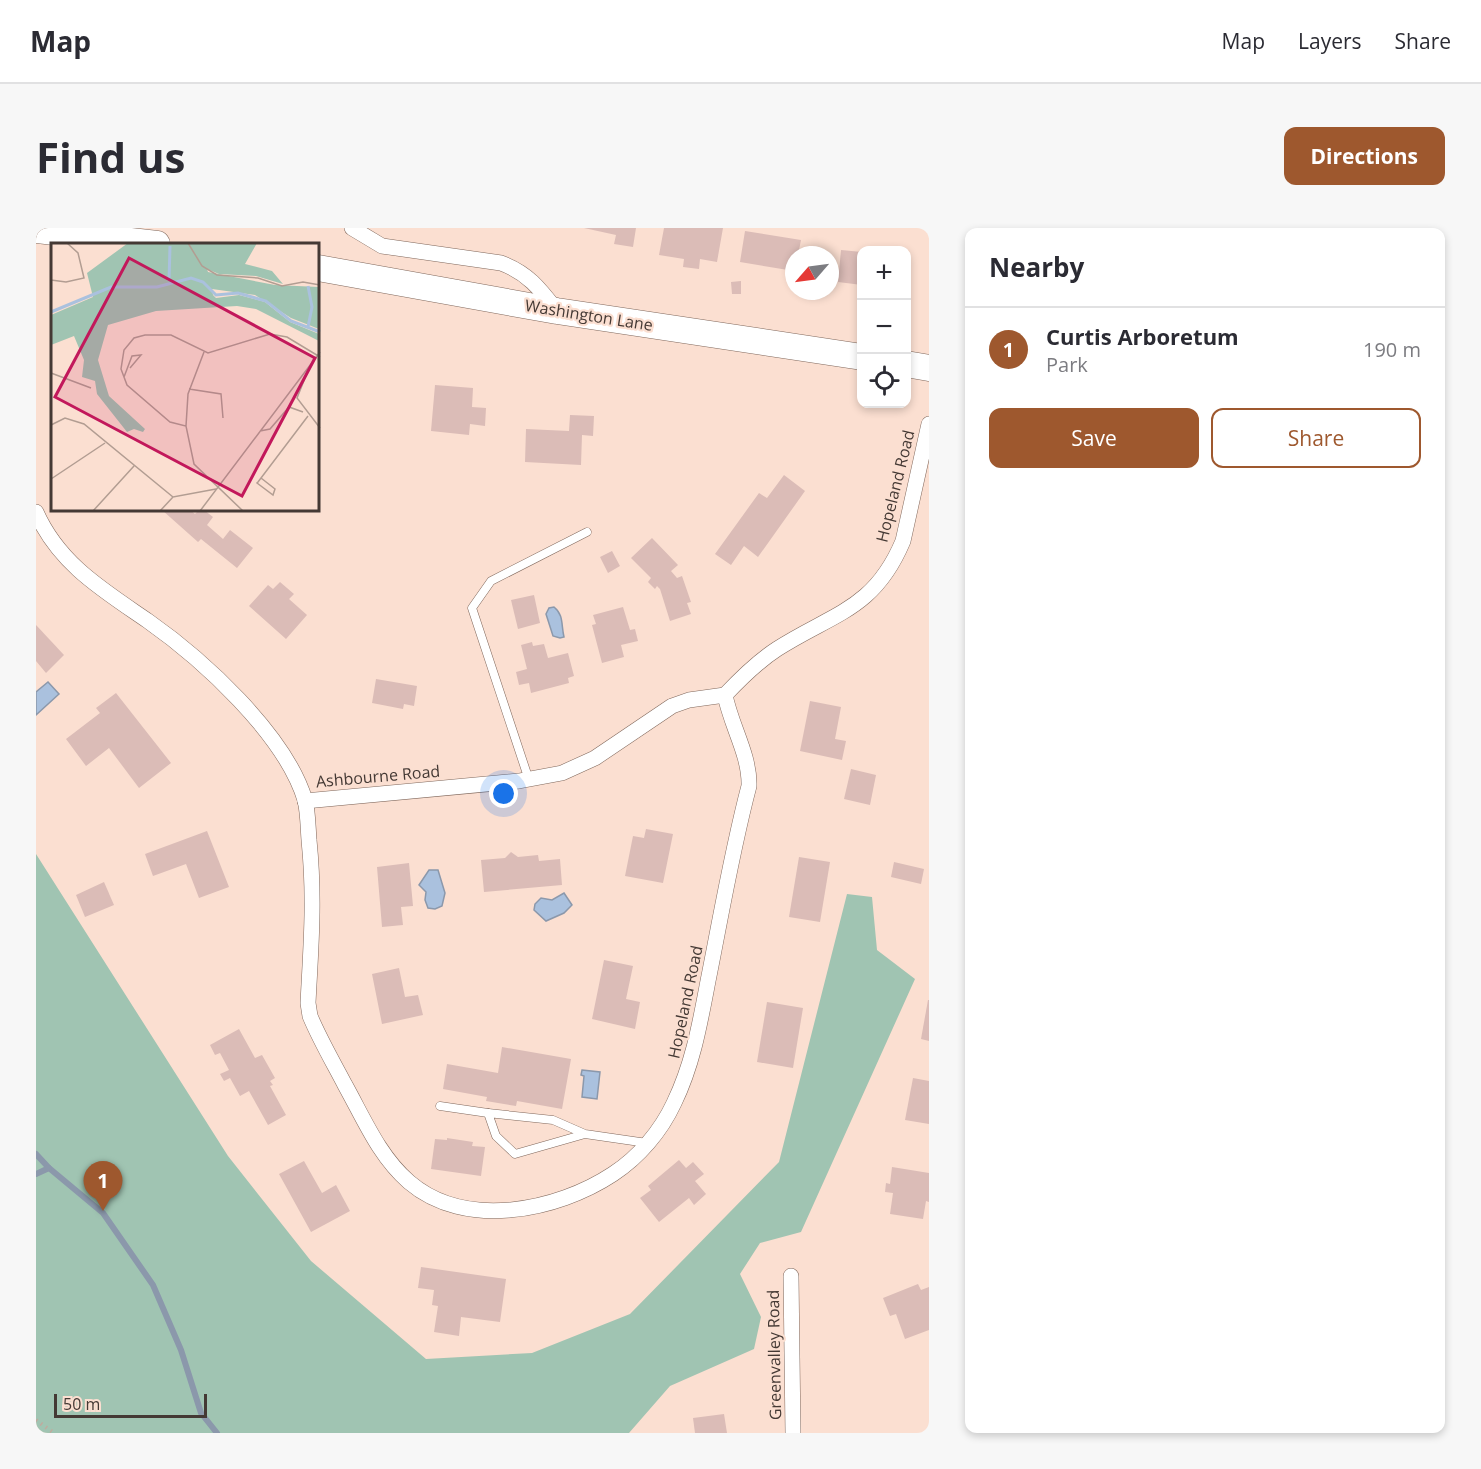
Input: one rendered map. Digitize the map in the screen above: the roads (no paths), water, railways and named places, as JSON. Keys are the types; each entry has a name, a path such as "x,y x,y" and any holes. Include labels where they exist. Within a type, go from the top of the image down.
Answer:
{"main road":[{"path":"36,230 105,232 153,243"},
{"name":"Washington Lane","path":"320,268 557,311 857,356"},
{"path":"911,365 929,368"}],"street":[{"path":"352,228 382,246 501,263 516,268 535,283 557,311"},
{"name":"Hopeland Road","path":"305,801 314,889 308,1003 310,1016 377,1145 398,1172 423,1193 454,1206 471,1209 524,1208 575,1194 594,1185 624,1166 648,1144 668,1116 693,1056 749,786 748,766 728,712 725,695 761,659 846,612 868,595 878,583 896,557 903,541 929,424"},
{"name":"Ashbourne Road","path":"36,512 56,547 78,571 168,635 246,708 285,759 305,801 529,780 562,773 595,758 672,706 689,700 725,695"},
{"name":"Greenvalley Road","path":"791,1276 793,1433"}],"lane":[{"path":"529,780 472,608 491,581 587,532"},
{"path":"440,1106 553,1120 585,1134 648,1144"},
{"path":"488,1113 496,1136 515,1154 585,1134"}],"water":[{"path":"554,607 561,617 564,637 553,636 546,614 549,608"},
{"path":"48,682 59,694 36,715 36,692"},
{"path":"429,870 438,870 445,893 442,906 435,909 428,908 425,900 426,892 419,885"},
{"path":"564,893 572,905 564,913 546,921 534,910 535,904 541,898 552,900"},
{"path":"582,1070 600,1072 597,1099 582,1097 584,1076 581,1075"}],"waterway":[{"path":"36,1154 49,1168 103,1213 153,1285 181,1350 201,1413 217,1433"},
{"path":"36,1174 49,1168"}],"place":[{"name":"Curtis Arboretum","path":"103,1211"}]}
